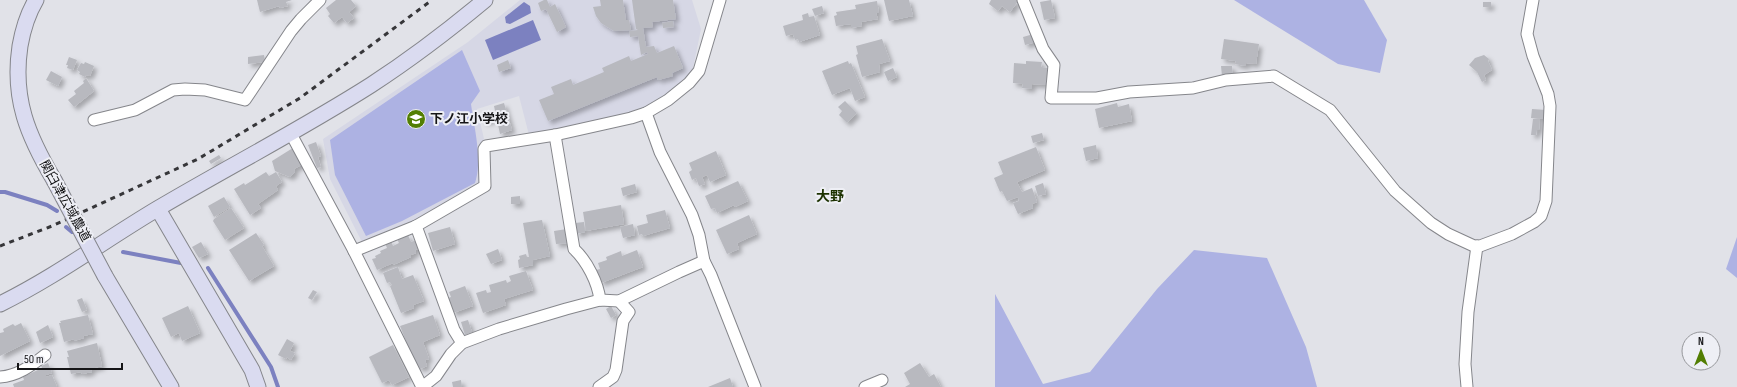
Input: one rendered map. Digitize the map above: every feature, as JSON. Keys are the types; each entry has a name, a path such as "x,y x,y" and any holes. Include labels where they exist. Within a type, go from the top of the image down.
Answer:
{"street":[{"name":"関臼津広域農道","path":"36,0 24,25 17,72 19,96 23,115 31,137 105,276 171,387"},
{"path":"94,120 135,110 173,90 205,90 245,100 291,31 320,0"},
{"path":"0,304 59,270 158,209 291,134 373,84 437,38 485,0"},
{"path":"354,251 416,226 485,186 484,150 486,146 555,136 646,113 668,100 689,83 699,71 720,0"},
{"path":"1023,0 1044,49 1054,65 1051,98 1097,98 1129,92 1192,88 1226,80 1274,76 1330,110 1375,168 1395,191 1431,223 1448,234 1477,246 1512,234 1534,222 1541,216 1546,200 1550,106 1548,94 1538,71 1527,34 1533,0"},
{"path":"646,113 660,152 692,214 699,235 704,261 711,275 755,387"},
{"path":"291,134 354,251 422,387 436,376 451,354 462,343 514,325 600,300 618,301 704,261"},
{"path":"555,136 574,249 580,255 598,288 600,300"},
{"path":"158,209 252,370 258,387"},
{"path":"416,226 454,330 462,343"},
{"path":"1467,387 1465,364 1468,312 1477,246"},
{"path":"599,387 613,377 616,370 623,321 629,312 618,301"},
{"path":"0,377 10,377 33,365 44,355"},
{"path":"865,387 882,380"}],"shaded area":[{"name":"下ノ江小学校","path":"520,0 692,0 701,29 692,73 659,101 632,113 529,135 519,96 477,109 485,143 483,177 478,186 411,224 363,244 330,179 323,139 468,42"},
{"path":"1234,0 1364,0 1387,40 1380,73 1338,64"},
{"path":"524,2 530,6 531,13 510,24 506,23 505,17"},
{"path":"533,20 541,40 493,60 485,40"},
{"path":"462,50 480,91 471,104 478,154 475,183 402,221 366,236 335,175 330,140"},
{"path":"1737,237 1737,278 1726,269"},
{"path":"1194,250 1267,258 1306,347 1317,387 995,387 995,294 1043,384 1090,372 1157,289"}],"building":[{"path":"257,0 292,0 286,2 288,6 280,8 279,6 260,12"},
{"path":"336,0 351,0 356,6 349,12 354,18 347,23 342,17 334,23 328,16 330,14 326,8"},
{"path":"547,0 550,7 555,4 566,27 557,32 546,9 541,11 538,3"},
{"path":"600,0 623,0 626,20 629,20 631,30 614,31 601,23 596,16 593,7 601,6"},
{"path":"632,0 673,0 676,19 652,22 653,27 643,28 646,47 654,46 657,53 674,46 683,68 672,73 673,76 658,80 657,77 548,121 539,100 554,94 551,87 571,79 573,85 604,72 602,68 629,56 631,61 648,54 647,52 641,55 638,36 630,37 629,31 638,30 636,29"},
{"path":"884,0 909,0 913,16 889,21"},
{"path":"991,0 1019,0 1010,12 1002,6 998,11 989,4"},
{"path":"1051,0 1055,18 1044,20 1040,2"},
{"path":"877,1 879,13 876,13 878,19 861,22 862,26 851,28 851,24 836,26 834,16 837,15 836,12 856,9 855,5"},
{"path":"1483,2 1491,2 1491,7 1483,7"},
{"path":"822,6 824,13 815,16 812,9"},
{"path":"808,13 809,17 814,16 820,35 799,42 798,39 795,40 793,34 786,36 783,26 803,20 802,15"},
{"path":"673,21 674,27 663,28 662,23"},
{"path":"1037,33 1040,41 1025,45 1023,37"},
{"path":"882,39 890,61 879,64 880,72 862,77 856,55 858,54 856,46"},
{"path":"1224,39 1259,44 1256,64 1246,63 1246,66 1235,64 1236,61 1221,59"},
{"path":"264,55 265,62 248,64 248,57"},
{"path":"1484,55 1489,59 1488,61 1492,70 1484,75 1486,80 1482,82 1477,72 1469,65 1475,58"},
{"path":"69,57 77,60 73,70 67,68 68,65 66,65"},
{"path":"508,60 511,68 499,72 497,65"},
{"path":"848,61 849,64 851,63 865,97 855,101 850,88 832,95 822,71"},
{"path":"1026,61 1042,62 1041,67 1048,68 1046,85 1032,84 1032,89 1022,88 1023,84 1013,83 1014,63 1026,64"},
{"path":"85,62 94,66 90,76 86,75 85,77 79,74 80,72 77,70 81,63 84,64"},
{"path":"1221,66 1232,66 1233,75 1222,76"},
{"path":"893,68 897,77 888,81 884,72"},
{"path":"51,71 62,77 58,86 46,80"},
{"path":"86,78 94,91 74,107 68,100 76,94 74,91 84,83 83,81"},
{"path":"845,101 857,113 847,123 839,115 842,111 838,107"},
{"path":"504,103 512,130 500,134 494,106"},
{"path":"1117,103 1118,107 1129,104 1132,121 1099,128 1095,109"},
{"path":"1532,109 1546,110 1545,119 1531,118"},
{"path":"491,111 493,120 484,122 481,113"},
{"path":"1533,119 1540,119 1539,130 1537,130 1536,135 1531,135"},
{"path":"1042,133 1044,140 1033,143 1031,136"},
{"path":"316,142 321,156 318,157 321,167 317,168 308,145"},
{"path":"1096,145 1098,158 1086,161 1083,148"},
{"path":"296,146 305,163 294,169 295,172 290,177 275,171 272,161"},
{"path":"1036,147 1045,170 1017,182 1022,192 1032,188 1037,202 1032,204 1033,208 1018,214 1013,203 1019,201 1018,197 1007,201 1002,191 1000,192 994,178 1003,174 998,162"},
{"path":"716,151 726,175 710,182 707,175 702,177 705,184 699,186 696,178 692,180 689,172 692,170 689,163"},
{"path":"219,155 221,158 211,164 209,161"},
{"path":"266,172 269,176 276,172 282,182 276,186 278,190 258,204 261,208 250,215 234,189 244,183 245,185"},
{"path":"738,181 748,201 735,207 734,205 717,213 715,208 711,209 705,196"},
{"path":"1043,183 1046,194 1038,196 1035,186"},
{"path":"635,184 637,192 623,196 621,188"},
{"path":"520,196 520,204 511,204 511,197"},
{"path":"224,197 230,207 214,217 208,206"},
{"path":"621,205 624,224 586,231 583,212"},
{"path":"231,208 244,228 225,240 213,221"},
{"path":"665,210 670,228 643,236 642,234 639,235 637,226 648,223 646,215"},
{"path":"749,215 757,234 737,243 739,249 727,254 716,230"},
{"path":"542,220 550,256 533,260 533,265 519,268 519,256 526,254 527,257 529,257 523,223"},
{"path":"584,222 585,232 576,234 575,223"},
{"path":"633,224 635,235 623,238 620,227"},
{"path":"450,227 455,244 433,251 428,233"},
{"path":"567,229 569,243 556,244 554,231"},
{"path":"256,233 264,245 262,246 274,266 249,281 229,250"},
{"path":"408,235 411,242 417,240 421,248 415,250 416,253 411,255 411,257 377,270 372,259 376,258 375,256 381,253 380,251 387,248 385,243 391,241 393,246 399,243 397,239"},
{"path":"201,242 208,254 199,258 192,247"},
{"path":"498,249 502,260 491,264 486,254"},
{"path":"637,250 643,267 601,283 596,270 600,269 598,263 607,260 606,257 621,251 622,256"},
{"path":"398,267 402,279 413,275 424,301 413,305 414,308 401,313 390,286 392,285 390,282 387,283 383,273"},
{"path":"526,271 533,290 504,299 506,305 483,313 476,293 486,290 487,293 491,292 489,285 506,280 507,283 511,281 509,276"},
{"path":"465,286 473,306 453,313 448,298 451,297 449,292"},
{"path":"313,290 317,292 312,300 308,298"},
{"path":"82,298 87,310 82,312 77,300"},
{"path":"188,306 200,333 182,341 179,333 171,337 162,318"},
{"path":"611,306 616,315 611,318 606,309"},
{"path":"88,315 93,334 83,336 84,338 74,341 74,339 64,342 59,323 61,323 60,321"},
{"path":"433,315 440,335 423,342 429,359 425,360 427,366 420,369 418,365 416,366 400,326"},
{"path":"468,320 472,332 465,335 461,322"},
{"path":"21,323 30,341 0,356 0,333 4,332 3,329 13,324 15,326"},
{"path":"48,325 53,337 40,343 36,332"},
{"path":"287,339 294,343 290,351 295,353 291,360 287,357 286,359 278,355"},
{"path":"97,343 102,366 91,369 92,372 71,374 67,351"},
{"path":"393,345 409,377 392,385 389,380 382,383 369,357"},
{"path":"48,363 52,373 46,375 46,377 52,375 57,387 14,387 13,384 24,380 23,377 42,368 41,366"},
{"path":"920,363 929,377 934,374 941,387 905,387 910,384 904,373"},
{"path":"730,378 733,387 708,387"},
{"path":"461,380 462,387 453,387 452,382"}],"waterway":[{"path":"0,192 5,192 47,205 57,211"},
{"path":"66,227 72,232"},
{"path":"123,252 181,263"},
{"path":"208,268 271,367 278,387"}],"railway":[{"path":"0,246 52,226 198,159 300,98 432,0"}],"place":[{"name":"下ノ江小学校","path":"416,119"}],"district":[{"name":"大野","path":"830,196"}]}
